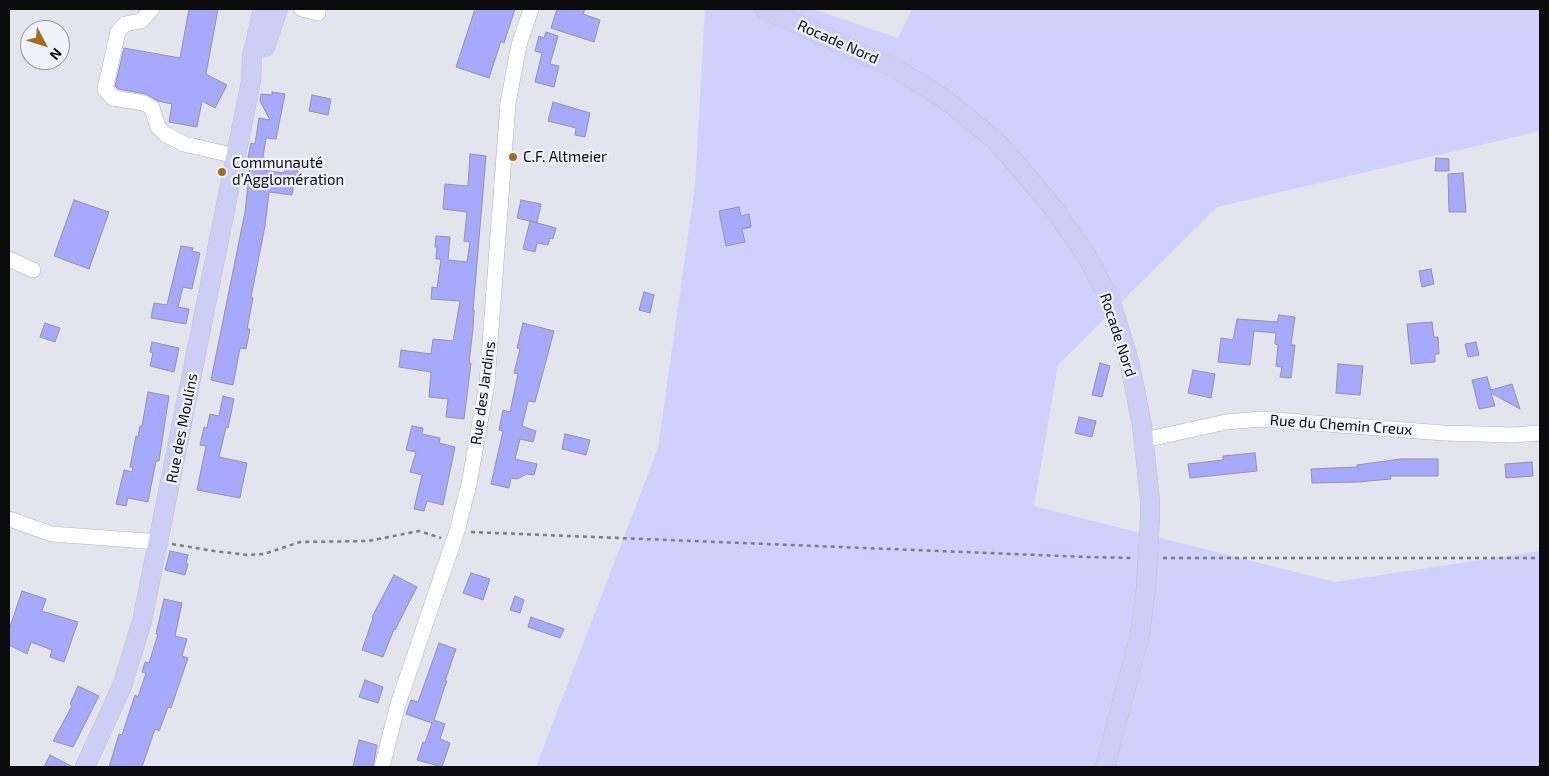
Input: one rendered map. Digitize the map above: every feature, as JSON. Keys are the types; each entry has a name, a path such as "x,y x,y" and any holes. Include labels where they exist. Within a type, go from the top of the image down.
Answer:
{"main road":[{"name":"Rue des Moulins","path":"86,767 110,715 142,621 160,542 251,81 252,57 263,9"},
{"name":"Rue des Moulins","path":"251,81 262,58 278,9"},
{"name":"Rocade Nord","path":"764,9 872,57 923,85 968,117 995,140 1054,209 1086,256 1111,302 1130,365 1144,440 1150,518 1146,588 1140,634 1104,767"}],"street":[{"path":"152,9 141,21 125,24 118,32 105,90 112,98 144,103 152,108 158,127 165,134 184,144 236,156"},
{"path":"302,9 318,13"},
{"name":"Rue des Jardins","path":"382,767 398,704 455,536 469,484 487,383 508,104 519,45 531,9"},
{"path":"9,259 33,270"},
{"name":"Rue du Chemin Creux","path":"1144,440 1226,422 1262,419 1444,433 1512,435 1540,433"},
{"path":"9,519 52,534 160,542"}],"path":[{"path":"160,542 247,555 264,554 300,542 368,541 419,531 455,536 1087,557"},
{"path":"1228,559 1540,558"}],"shaded area":[{"path":"705,9 813,9 898,38 912,9 1540,9 1540,131 1217,207 1058,365 1034,506 1335,582 1540,551 1540,767 536,767 658,448 695,186"}],"building":[{"path":"189,9 218,9 206,74 227,85 215,108 202,101 197,127 169,122 172,104 158,101 146,94 118,89 115,86 124,48 180,58"},
{"path":"475,9 515,9 504,43 501,41 489,78 456,67"},
{"path":"557,9 585,9 583,14 600,20 594,42 551,28"},
{"path":"546,32 558,36 550,64 559,66 554,87 535,82 542,53 535,51 539,36 544,38"},
{"path":"272,92 285,94 276,139 266,138 262,170 284,173 285,167 298,169 292,195 269,192 265,226 251,297 253,298 247,329 250,329 246,349 240,348 233,385 211,380 245,212 251,158 248,157 251,143 255,144 259,118 270,120 260,101 261,94 272,95"},
{"path":"312,95 331,99 328,115 309,111"},
{"path":"553,102 590,113 585,137 575,135 576,128 548,121"},
{"path":"470,154 486,156 469,363 471,363 464,419 446,417 448,399 429,397 431,372 399,367 401,350 431,354 433,339 453,341 460,301 431,299 432,287 437,288 441,259 436,259 436,236 450,237 448,260 467,262 470,242 464,241 467,212 443,209 445,184 468,186"},
{"path":"1436,158 1449,159 1449,171 1435,171"},
{"path":"1463,173 1466,212 1449,212 1448,174"},
{"path":"74,200 109,212 89,269 54,256"},
{"path":"521,200 541,204 537,223 517,218"},
{"path":"739,207 741,216 749,214 751,227 742,229 745,242 726,246 719,211"},
{"path":"530,221 556,228 553,239 550,238 548,245 537,243 535,252 523,249"},
{"path":"181,246 193,248 192,251 200,253 192,289 183,287 178,307 189,309 186,324 151,318 154,303 167,305"},
{"path":"1431,269 1434,284 1422,287 1419,271"},
{"path":"644,292 654,295 650,313 639,310"},
{"path":"1279,315 1295,317 1291,345 1295,345 1291,378 1280,377 1282,367 1276,366 1278,345 1275,344 1276,333 1254,331 1250,365 1218,362 1221,338 1233,340 1237,319 1277,322"},
{"path":"1432,322 1434,337 1438,337 1439,354 1435,354 1435,362 1411,364 1407,324"},
{"path":"45,323 60,328 55,342 40,337"},
{"path":"523,323 554,331 535,402 528,401 522,426 536,431 533,442 520,439 515,459 537,464 534,475 527,474 517,479 511,478 509,488 491,484 503,431 499,430 503,410 510,412 518,374 514,373 520,349 517,348"},
{"path":"152,342 179,348 174,372 150,366 153,353 150,352"},
{"path":"1476,342 1479,355 1468,357 1465,344"},
{"path":"1100,363 1110,366 1102,397 1092,395"},
{"path":"1338,364 1363,366 1360,395 1336,393"},
{"path":"1193,370 1215,374 1211,398 1188,393"},
{"path":"1487,377 1491,390 1512,384 1520,409 1491,393 1495,406 1479,409 1472,380"},
{"path":"148,392 169,396 159,461 156,461 148,502 128,498 126,506 116,504 124,470 132,472 133,467 130,467 136,436 138,437 140,426 142,426"},
{"path":"223,396 234,399 219,457 247,463 240,498 197,490 206,446 200,445 204,427 207,428 210,414 219,416"},
{"path":"1079,417 1096,421 1092,437 1075,433"},
{"path":"412,426 423,428 422,434 440,438 439,443 455,447 443,505 427,501 424,511 414,509 422,475 410,472 416,452 406,450"},
{"path":"565,434 590,440 586,455 562,449"},
{"path":"1255,453 1257,471 1190,478 1188,464 1223,460 1223,456"},
{"path":"1400,459 1438,459 1438,476 1390,476 1391,479 1312,483 1311,469 1357,467 1357,465"},
{"path":"1532,462 1533,476 1506,478 1505,464"},
{"path":"170,551 188,555 185,575 165,570"},
{"path":"471,573 490,579 483,600 463,593"},
{"path":"394,575 417,587 394,629 383,657 362,650 372,617"},
{"path":"22,591 46,599 42,611 78,622 64,662 50,657 52,650 31,642 27,654 9,645 9,630"},
{"path":"515,596 524,600 520,613 510,610"},
{"path":"164,599 182,603 175,636 187,639 182,656 188,658 171,708 168,707 159,731 155,729 142,767 109,767 119,734 122,735 135,695 138,697 146,673 142,672 145,662 149,663 158,634 156,634"},
{"path":"531,617 564,629 560,638 528,627"},
{"path":"439,643 456,649 434,720 445,724 440,739 450,743 442,767 417,760 432,723 406,714 411,700 418,702"},
{"path":"365,680 383,687 378,703 359,697"},
{"path":"78,686 99,696 73,747 53,741 72,706 70,704"},
{"path":"359,740 377,745 373,767 353,767"},
{"path":"50,755 73,767 44,767"}],"place":[{"name":"C.F. Altmeier","path":"513,157"},
{"name":"Communauté d’Agglomération","path":"222,172"}]}
